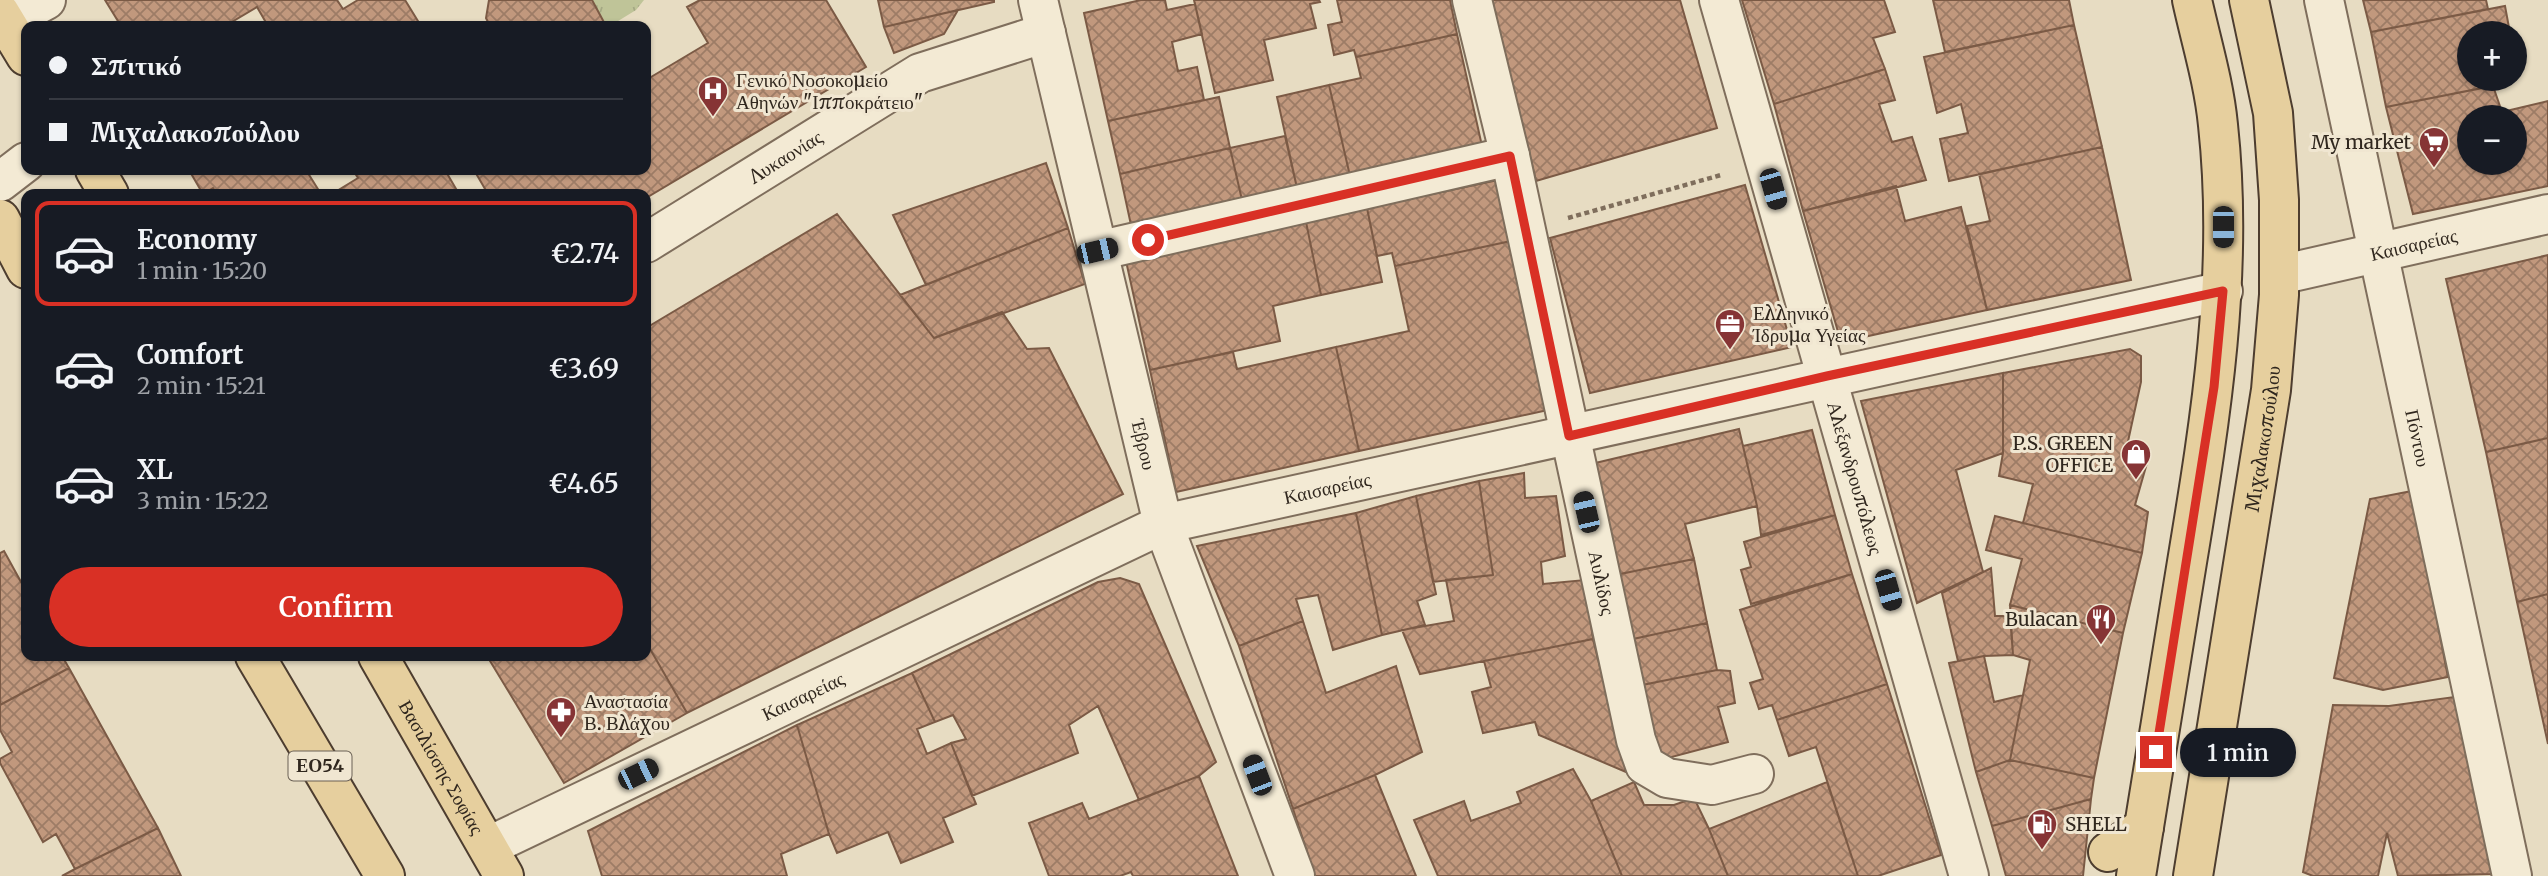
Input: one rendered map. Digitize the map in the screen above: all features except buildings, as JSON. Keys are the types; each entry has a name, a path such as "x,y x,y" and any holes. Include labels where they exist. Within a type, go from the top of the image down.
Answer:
{"main road":[{"path":"2122,864 2144,827 2208,427 2223,291 2223,205 2218,122 2192,0"},
{"name":"Μιχαλακοπούλου","path":"2193,876 2271,390 2279,295 2279,200 2273,113 2249,0"},
{"path":"3,17 21,48"},
{"path":"0,219 21,259"},
{"name":"ΕΟ54","path":"258,661 385,876"},
{"name":"Βασιλίσσης Σοφίας","path":"382,661 496,861"}],"street":[{"path":"3,17 46,0"},
{"name":"Αυλίδος","path":"1472,0 1510,156 1636,740 1645,765 1667,778 1712,785 1755,774"},
{"name":"Αλεξανδρουπόλεως","path":"1719,0 1969,876"},
{"name":"Πόντου","path":"2324,0 2512,876"},
{"name":"Λυκαονίας","path":"651,240 919,73 1041,9"},
{"name":"Έβρου","path":"1041,9 1163,523 1295,876"},
{"path":"1097,251 1510,156"},
{"path":"0,182 21,166"},
{"name":"Καισαρείας","path":"2278,275 2548,214"},
{"name":"Καισαρείας","path":"496,861 1163,523 2223,291"}],"path":[{"path":"1600,209 1766,162"}],"green space":[{"path":"592,0 644,0 636,10 618,21 603,21"}],"place":[{"name":"Γενικό Νοσοκομείο Αθηνών \"Ιπποκράτειο\"","path":"713,118"},
{"name":"My market","path":"2434,169"},
{"name":"Ελληνικό Ίδρυμα Υγείας","path":"1730,351"},
{"name":"P.S. GREEN OFFICE","path":"2136,481"},
{"name":"Bulacan","path":"2101,646"},
{"name":"Αναστασία Β. Βλάχου","path":"561,739"},
{"name":"SHELL","path":"2042,851"}],"route":[{"path":"1148,240 1510,156 1569,436 1827,376 2223,291 2214,387 2156,752"}]}
